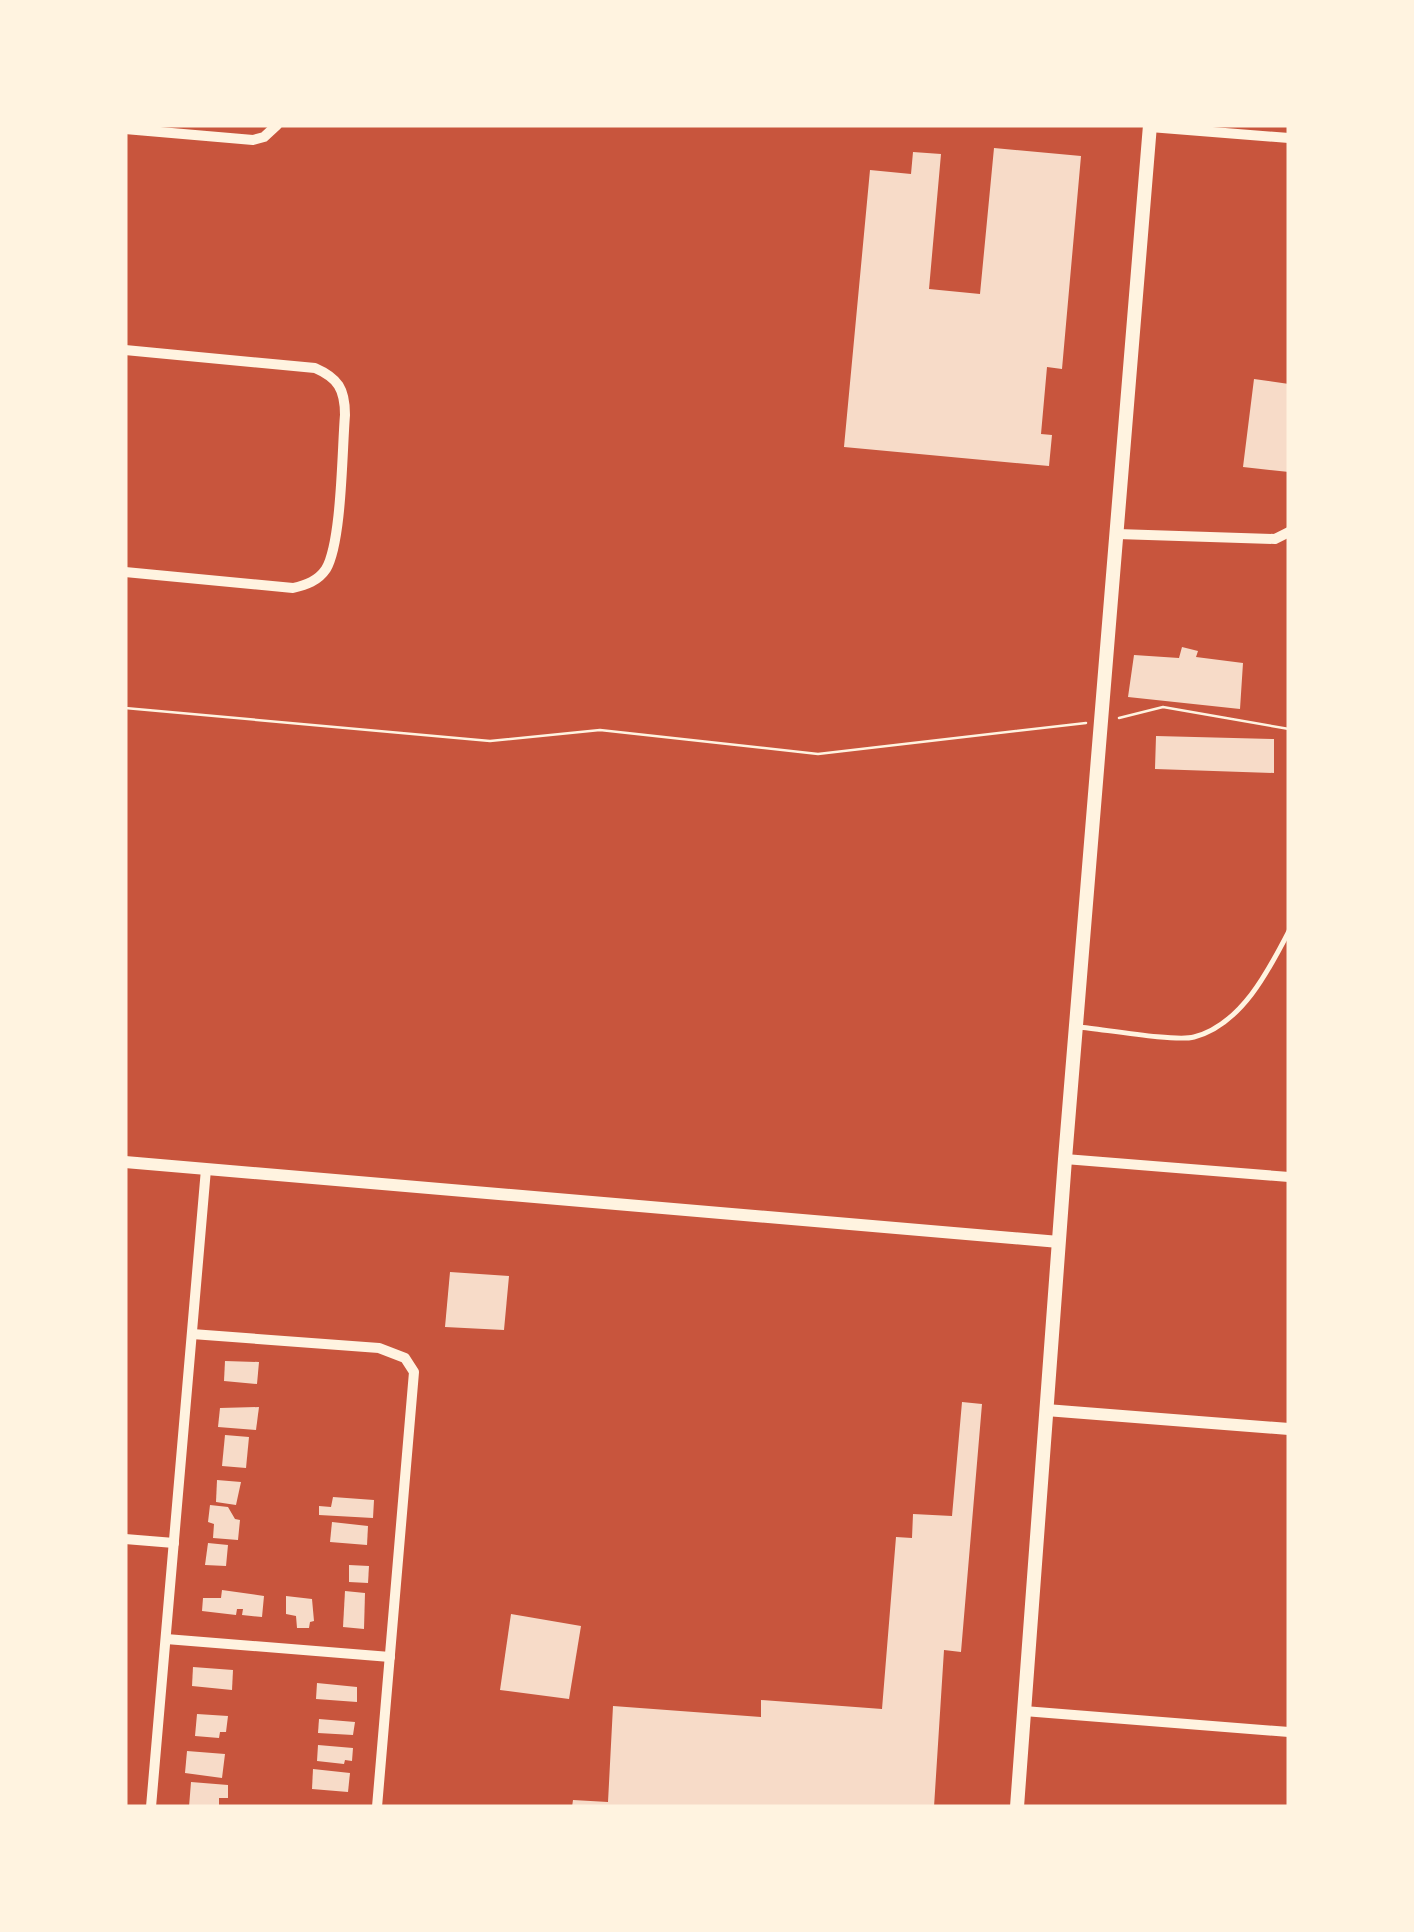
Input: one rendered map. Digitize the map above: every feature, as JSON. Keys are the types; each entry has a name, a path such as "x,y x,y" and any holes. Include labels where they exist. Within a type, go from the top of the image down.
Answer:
{"main road":[{"path":"1017,1807 1065,1158 1150,126"}],"street":[{"path":"125,128 254,140 264,138 277,125"},
{"path":"1150,126 1289,138"},
{"path":"125,350 315,368 330,374 345,398 334,542 325,571 315,580 293,588 125,572"},
{"path":"1117,534 1276,539 1289,532"},
{"path":"1065,1158 1289,1177"},
{"path":"125,1162 1059,1242"},
{"path":"152,1807 206,1169"},
{"path":"192,1334 379,1348 405,1358 414,1372 378,1807"},
{"path":"1046,1410 1289,1429"},
{"path":"125,1539 174,1543"},
{"path":"166,1638 390,1657"},
{"path":"1024,1711 1289,1732"}],"lane":[{"path":"1076,1026 1193,1038 1226,1021 1267,974 1289,931"}],"path":[{"path":"125,708 490,742 600,730 818,754 1101,722 1163,708 1289,729"}],"building":[{"path":"994,148 1081,156 1062,369 1047,367 1041,434 1052,435 1049,466 844,447 870,170 911,174 913,152 941,154 929,289 980,294"},
{"path":"1254,379 1289,384 1289,472 1243,467"},
{"path":"1182,647 1198,651 1196,657 1243,663 1240,709 1128,697 1134,655 1179,658"},
{"path":"1156,736 1274,739 1274,773 1155,769"},
{"path":"450,1272 509,1276 504,1330 445,1327"},
{"path":"225,1361 259,1362 257,1384 224,1381"},
{"path":"962,1402 982,1404 961,1652 944,1650 934,1807 572,1807 573,1800 608,1802 613,1706 761,1717 761,1700 882,1709 896,1537 912,1538 913,1514 952,1516"},
{"path":"259,1407 256,1430 218,1427 220,1408"},
{"path":"225,1435 249,1437 246,1468 222,1466"},
{"path":"217,1480 241,1482 236,1505 216,1502"},
{"path":"333,1497 374,1500 373,1518 319,1515 319,1506 331,1507"},
{"path":"210,1505 228,1507 240,1520 238,1540 213,1538 214,1524 208,1522"},
{"path":"332,1522 368,1526 367,1545 330,1542"},
{"path":"208,1543 228,1545 226,1566 205,1565"},
{"path":"349,1565 369,1566 368,1583 349,1582"},
{"path":"222,1590 264,1596 262,1617 242,1615 243,1609 237,1609 236,1615 202,1611 203,1598 221,1598"},
{"path":"345,1591 365,1593 364,1629 343,1627"},
{"path":"286,1596 312,1599 314,1621 309,1628 297,1628 296,1616 286,1614"},
{"path":"511,1614 581,1626 569,1699 500,1690"},
{"path":"193,1667 233,1670 232,1690 192,1686"},
{"path":"317,1683 357,1687 357,1702 316,1699"},
{"path":"197,1714 228,1716 226,1732 220,1732 219,1738 195,1736"},
{"path":"319,1719 355,1722 353,1735 318,1733"},
{"path":"318,1745 353,1748 352,1761 317,1761"},
{"path":"187,1751 225,1754 222,1778 185,1773"},
{"path":"313,1769 350,1773 348,1792 312,1789"},
{"path":"191,1782 228,1785 228,1798 219,1798 219,1807 189,1807"}]}
